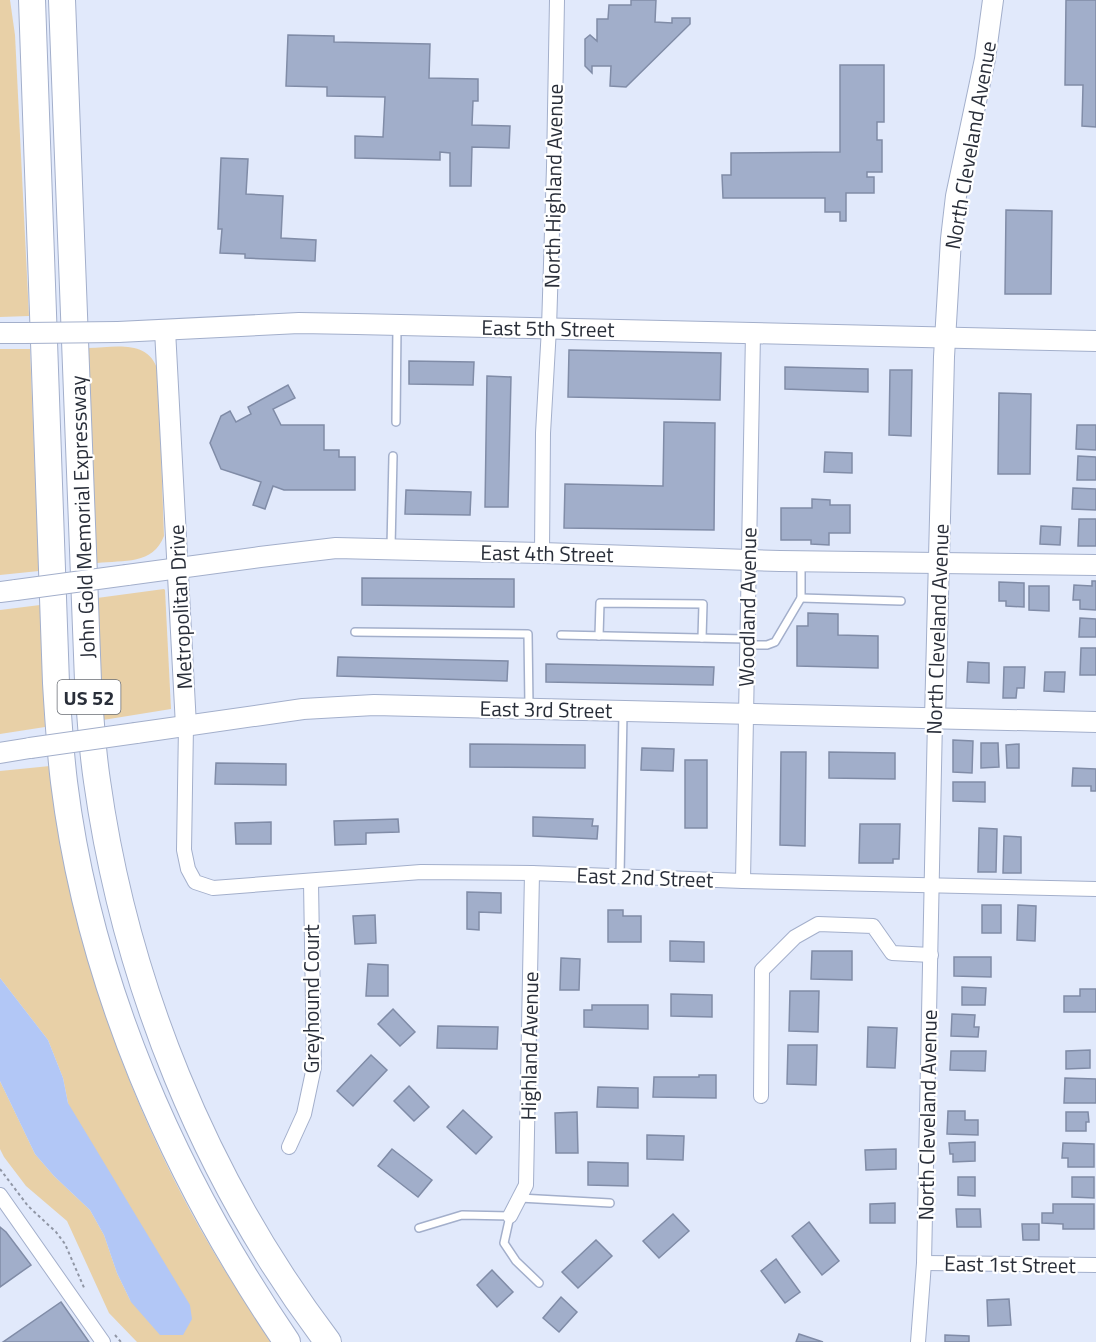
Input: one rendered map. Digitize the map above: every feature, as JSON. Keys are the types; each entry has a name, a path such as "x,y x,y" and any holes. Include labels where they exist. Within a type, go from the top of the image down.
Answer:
{"highway":[{"path":"20,0 33,74"},
{"name":"John Gold Memorial Expressway","path":"32,0 56,682 64,783 72,833 108,980 128,1039 162,1124 217,1232 287,1342"},
{"name":"John Gold Memorial Expressway","path":"63,0 88,681 96,778 104,828 139,970 169,1056 192,1111 255,1233 328,1342"}],"street":[{"name":"North Highland Avenue","path":"542,553 543,433 549,328 557,0"},
{"name":"North Cleveland Avenue","path":"918,1342 924,1263 931,955 930,884 945,337 956,196 985,59 993,0"},
{"name":"East 5th Street","path":"5,333 118,332 299,323 1096,341"},
{"name":"Metropolitan Drive","path":"165,330 186,726 184,850 188,869 195,882"},
{"name":"Woodland Avenue","path":"743,881 753,333"},
{"name":"East 4th Street","path":"8,591 336,548 801,562 1096,566"},
{"name":"East 3rd Street","path":"0,753 338,706 529,708 1096,722"},
{"name":"East 2nd Street","path":"195,882 213,888 421,872 1096,889"},
{"name":"Highland Avenue","path":"510,1216 526,1185 532,873"},
{"name":"Greyhound Court","path":"289,1147 304,1114 314,1067 311,882"},
{"path":"761,1096 762,970 795,937 818,924 873,926 892,953 931,955"},
{"path":"0,1195 109,1337"},
{"name":"East 1st Street","path":"924,1263 1096,1265"}],"lane":[{"path":"396,422 397,324"},
{"path":"391,549 393,456"},
{"path":"561,635 702,638 767,645 775,642 801,598 801,562"},
{"path":"801,598 901,601"},
{"path":"599,636 600,603 703,604 702,638"},
{"path":"356,632 528,634 529,708"},
{"path":"620,876 623,711"},
{"path":"520,1198 610,1203"},
{"path":"419,1228 462,1215 510,1216 504,1243 516,1261 539,1283"}],"path":[{"path":"0,1169 28,1206 56,1232 65,1244 87,1294"},
{"path":"109,1337 121,1342"}],"shaded area":[{"path":"0,0 10,0 15,35 29,316 0,317"},
{"path":"120,346 139,349 154,361 158,371 164,536 153,552 127,561 97,563 88,348"},
{"path":"0,349 30,349 39,571 0,575"},
{"path":"164,589 171,709 103,720 97,598"},
{"path":"40,605 45,727 0,734 0,610"},
{"path":"50,766 64,856 78,923 118,1050 160,1152 185,1201 212,1250 273,1342 137,1342 109,1313 67,1221 26,1186 0,1149 0,1081 35,1154 54,1176 90,1210 104,1235 117,1273 131,1302 68,1103 63,1078 48,1040 0,978 0,771"}],"water":[{"path":"0,978 48,1040 63,1078 68,1103 190,1305 192,1319 183,1335 160,1335 131,1302 117,1273 104,1235 90,1210 54,1176 35,1154 0,1081"}],"building":[{"path":"631,0 656,0 655,22 672,23 672,18 690,18 690,24 626,87 610,86 611,66 592,66 592,73 585,66 585,39 590,35 597,41 597,19 608,19 609,5 631,5"},
{"path":"1066,0 1096,0 1096,127 1082,126 1083,85 1065,85"},
{"path":"288,35 334,36 334,42 430,44 429,78 478,79 478,101 473,101 472,125 510,126 509,148 472,147 471,186 450,186 450,153 440,152 440,160 355,158 355,136 383,137 385,97 327,96 327,87 286,86"},
{"path":"840,65 884,65 884,122 877,122 877,140 882,140 882,172 867,172 867,177 874,177 874,193 846,193 846,221 840,221 840,212 825,212 825,198 723,198 722,175 731,175 731,153 840,152"},
{"path":"221,158 248,159 246,194 283,196 281,238 316,240 315,261 245,258 245,254 220,253 222,229 218,229"},
{"path":"1006,210 1052,211 1051,294 1005,294"},
{"path":"569,350 721,353 720,400 568,397"},
{"path":"409,361 474,362 473,385 409,384"},
{"path":"785,367 868,369 868,392 785,389"},
{"path":"890,370 912,370 911,436 889,435"},
{"path":"487,376 511,377 508,507 485,507"},
{"path":"288,385 295,398 273,409 281,425 324,425 324,450 339,450 339,457 355,457 355,490 284,490 273,486 265,509 253,505 261,482 221,469 210,443 221,416 230,411 236,422 251,414 248,407"},
{"path":"999,393 1031,394 1030,474 998,474"},
{"path":"664,422 715,423 714,530 564,528 565,484 663,486"},
{"path":"1077,425 1096,425 1096,450 1076,449"},
{"path":"825,452 852,453 852,473 824,472"},
{"path":"1078,456 1096,457 1096,480 1077,480"},
{"path":"1073,488 1096,489 1096,510 1072,509"},
{"path":"406,490 471,492 470,515 405,514"},
{"path":"812,499 830,500 830,505 850,505 850,533 829,533 829,545 811,544 811,540 781,540 781,508 812,508"},
{"path":"1079,519 1096,519 1096,546 1078,546"},
{"path":"1041,526 1061,527 1060,545 1040,544"},
{"path":"362,578 514,579 514,607 362,605"},
{"path":"1092,581 1096,581 1096,610 1080,609 1080,600 1073,600 1074,585 1092,586"},
{"path":"999,582 1024,583 1024,607 1006,606 1006,601 999,601"},
{"path":"1029,586 1049,586 1049,611 1029,610"},
{"path":"808,613 838,614 838,635 878,636 878,668 797,666 797,626 808,626"},
{"path":"1080,618 1096,619 1096,637 1079,637"},
{"path":"1081,648 1096,648 1096,675 1080,675"},
{"path":"338,657 508,661 507,681 337,676"},
{"path":"968,662 989,663 989,683 967,682"},
{"path":"546,664 714,667 713,685 546,682"},
{"path":"1004,667 1025,667 1024,688 1017,688 1016,698 1003,698"},
{"path":"1045,672 1065,672 1064,692 1044,691"},
{"path":"953,740 973,741 972,773 953,772"},
{"path":"981,743 998,743 999,767 981,768"},
{"path":"470,744 585,745 585,768 470,767"},
{"path":"1019,744 1019,768 1007,768 1006,745"},
{"path":"642,748 674,749 673,771 641,770"},
{"path":"781,752 806,752 805,846 780,845"},
{"path":"829,752 895,753 895,779 829,778"},
{"path":"685,760 707,760 707,828 685,828"},
{"path":"216,763 286,764 286,785 215,784"},
{"path":"1073,768 1096,769 1096,791 1091,791 1091,786 1072,786"},
{"path":"953,782 985,782 985,802 953,801"},
{"path":"533,817 593,819 592,826 598,826 597,839 533,836"},
{"path":"398,819 399,832 366,833 366,844 335,845 334,821"},
{"path":"271,822 271,844 236,844 235,823"},
{"path":"860,824 900,824 899,859 893,859 893,863 859,863"},
{"path":"979,828 997,829 996,872 978,872"},
{"path":"1004,836 1021,837 1021,873 1003,873"},
{"path":"467,892 501,893 501,913 479,912 479,930 467,929"},
{"path":"982,905 1001,905 1001,933 982,933"},
{"path":"1018,905 1036,906 1035,941 1017,940"},
{"path":"608,910 623,910 623,916 641,916 641,942 608,942"},
{"path":"375,915 376,943 355,944 353,916"},
{"path":"670,941 704,942 704,962 670,961"},
{"path":"812,951 852,951 852,980 811,979"},
{"path":"954,957 991,957 991,977 954,976"},
{"path":"561,958 580,959 579,990 560,990"},
{"path":"368,964 388,965 388,996 366,996"},
{"path":"962,987 986,988 985,1005 962,1005"},
{"path":"1080,989 1096,989 1096,1012 1064,1012 1064,996 1080,996"},
{"path":"790,991 819,991 818,1032 789,1031"},
{"path":"671,994 712,995 712,1017 671,1016"},
{"path":"592,1005 648,1005 648,1029 584,1027 584,1010 592,1010"},
{"path":"393,1009 415,1032 400,1046 378,1024"},
{"path":"952,1014 975,1015 974,1027 979,1027 978,1037 951,1036"},
{"path":"438,1026 498,1027 497,1049 437,1048"},
{"path":"868,1027 897,1028 895,1068 867,1067"},
{"path":"788,1045 817,1045 816,1085 787,1084"},
{"path":"1090,1050 1090,1068 1066,1069 1066,1051"},
{"path":"951,1051 986,1051 985,1071 950,1070"},
{"path":"371,1055 387,1070 353,1106 337,1091"},
{"path":"699,1075 716,1075 716,1098 653,1097 654,1077 699,1077"},
{"path":"1065,1078 1096,1079 1096,1103 1064,1103"},
{"path":"409,1086 429,1107 414,1121 394,1101"},
{"path":"598,1087 638,1088 638,1108 597,1107"},
{"path":"463,1110 492,1137 476,1154 447,1127"},
{"path":"948,1111 965,1111 965,1120 978,1120 978,1135 947,1134"},
{"path":"577,1112 578,1153 556,1153 555,1113"},
{"path":"1066,1112 1088,1112 1089,1122 1086,1122 1086,1131 1066,1131"},
{"path":"647,1135 684,1136 683,1160 647,1159"},
{"path":"975,1142 975,1161 953,1162 949,1143"},
{"path":"1063,1143 1094,1144 1094,1167 1068,1167 1068,1158 1062,1158"},
{"path":"392,1149 432,1180 418,1197 378,1166"},
{"path":"896,1149 896,1169 866,1170 865,1150"},
{"path":"588,1162 628,1163 628,1186 588,1185"},
{"path":"958,1177 975,1177 975,1196 958,1195"},
{"path":"1072,1177 1094,1177 1094,1198 1072,1197"},
{"path":"895,1203 895,1223 870,1223 870,1204"},
{"path":"1053,1204 1094,1204 1094,1229 1063,1229 1063,1224 1042,1223 1042,1213 1053,1213"},
{"path":"956,1209 980,1209 981,1227 957,1227"},
{"path":"673,1214 689,1231 659,1258 643,1241"},
{"path":"809,1222 839,1261 822,1275 792,1236"},
{"path":"1022,1224 1039,1224 1039,1240 1023,1240"},
{"path":"0,1227 31,1265 0,1287"},
{"path":"596,1240 612,1256 578,1288 562,1272"},
{"path":"776,1259 800,1292 785,1303 761,1271"},
{"path":"492,1270 513,1292 497,1307 477,1285"},
{"path":"561,1297 577,1312 559,1332 543,1318"},
{"path":"1009,1299 1011,1325 988,1326 987,1300"},
{"path":"61,1302 89,1342 3,1342"},
{"path":"799,1334 823,1342 796,1342"},
{"path":"945,1335 969,1336 969,1342 945,1342"}]}
